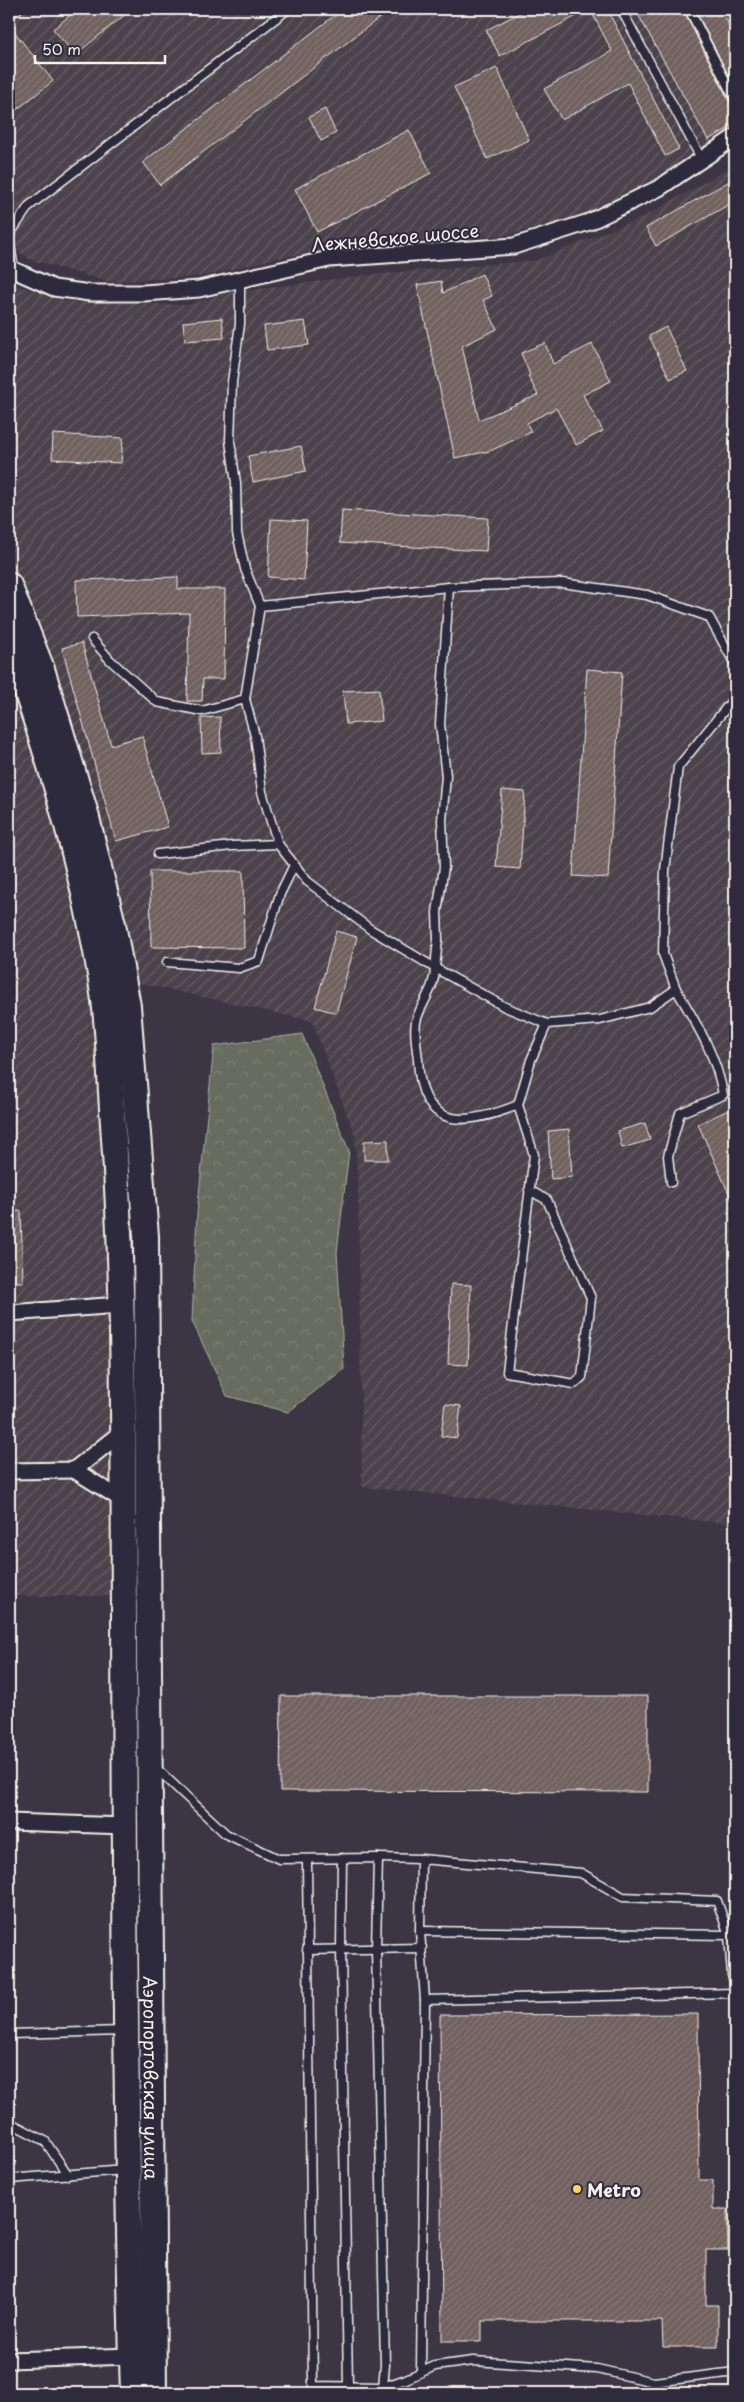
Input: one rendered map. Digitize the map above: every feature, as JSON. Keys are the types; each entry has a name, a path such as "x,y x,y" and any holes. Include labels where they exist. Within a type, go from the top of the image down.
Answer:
{"main road":[{"name":"Аэропортовская улица","path":"9,585 42,669 86,814 113,924 128,1006 146,1236 154,2393"},
{"name":"Аэропортовская улица","path":"9,640 40,731 65,814 89,914 104,1003 119,1209 124,1501 126,2031 134,2393"}],"street":[{"name":"Лежневское шоссе","path":"11,268 54,288 90,292 144,293 199,289 330,258 514,246 590,222 659,188 735,137"},
{"path":"9,1312 120,1305"},
{"path":"74,1470 122,1432"},
{"path":"9,1471 74,1470 124,1501"},
{"path":"9,1822 125,1826"},
{"path":"9,2360 132,2356"}],"lane":[{"path":"9,15 18,9"},
{"path":"11,268 9,236 29,206 288,9"},
{"path":"621,9 702,160"},
{"path":"689,9 735,100"},
{"path":"240,279 240,324 232,382 230,441 236,483 237,533 245,568 260,606 245,699 255,736 262,792 278,844 307,882 370,929 434,968 505,1007 547,1024 600,1020 650,1007 676,989"},
{"path":"260,606 449,587 562,583 647,595 709,617 735,664"},
{"path":"449,587 440,724 446,776 442,820 444,867 437,912 438,939 434,968 435,980 416,1020 418,1075 429,1105 452,1120 488,1117 518,1106"},
{"path":"92,639 110,660 157,702 202,711 245,699"},
{"path":"671,1182 668,1156 680,1114 723,1095 720,1072 702,1033 676,989 663,954 665,870 678,767 735,697"},
{"path":"158,854 232,846 278,844"},
{"path":"167,962 239,968 259,961 280,894 294,865"},
{"path":"529,1190 547,1200 590,1298 582,1377 574,1384 507,1372 529,1190 534,1155 518,1106 531,1060 547,1024"},
{"path":"151,1763 226,1834 279,1858 421,1859 581,1873 623,1897 717,1901 729,1934 732,1975 735,1983"},
{"path":"342,1858 341,1949 348,2388"},
{"path":"378,1858 376,1949 385,2365 380,2390"},
{"path":"421,1859 420,1931 425,2000 421,2372"},
{"path":"307,1863 313,2386 380,2390 434,2366 472,2361 597,2369 654,2382 735,2372"},
{"path":"420,1931 729,1934"},
{"path":"307,1950 422,1948"},
{"path":"425,2000 735,1993"},
{"path":"9,2034 126,2031"},
{"path":"9,2122 44,2141 68,2175"},
{"path":"9,2179 129,2170"}],"shaded area":[{"path":"9,9 735,9 735,129 678,167 594,214 508,235 373,244 277,258 205,276 109,282 31,260 9,246"},
{"path":"735,165 735,1524 362,1487 358,1190 355,1136 312,1021 135,982 37,639 9,572 9,283 65,301 186,305 226,293 367,275 537,260 643,217"},
{"path":"9,680 21,715 63,864 94,1015 111,1246 111,1596 9,1596"}],"green space":[{"path":"302,1034 349,1151 337,1252 344,1369 288,1412 227,1396 192,1321 197,1214 214,1046"}],"building":[{"path":"78,9 132,9 75,55 53,29"},
{"path":"343,9 391,9 160,185 143,162"},
{"path":"528,9 590,9 500,56 486,30"},
{"path":"590,9 607,9 679,149 665,156 628,83 562,120 544,89 612,51"},
{"path":"635,9 683,9 730,103 735,106 735,125 708,140"},
{"path":"695,9 721,9 735,37 735,88"},
{"path":"9,25 53,81 9,116"},
{"path":"497,68 529,140 487,159 454,87"},
{"path":"325,109 336,133 321,141 309,117"},
{"path":"409,130 431,173 317,232 295,189"},
{"path":"735,178 735,201 656,246 646,228"},
{"path":"482,274 492,296 483,300 497,329 462,346 479,420 538,395 528,376 530,375 521,353 545,343 553,364 592,344 611,381 583,395 603,431 576,445 556,408 527,423 531,432 490,451 455,458 417,285 441,281 443,293"},
{"path":"222,318 224,338 185,341 183,322"},
{"path":"305,321 309,345 267,350 264,326"},
{"path":"666,327 687,371 670,379 649,336"},
{"path":"53,434 123,438 121,463 52,459"},
{"path":"301,446 306,471 253,482 248,456"},
{"path":"342,510 488,518 486,551 340,543"},
{"path":"271,519 307,521 304,580 268,577"},
{"path":"178,577 178,589 225,589 224,679 203,679 202,701 187,701 189,613 77,617 76,580"},
{"path":"82,643 111,745 142,736 168,827 116,841 62,648"},
{"path":"587,669 622,672 608,878 573,876"},
{"path":"379,689 382,721 346,724 343,691"},
{"path":"220,717 221,752 202,753 201,718"},
{"path":"502,790 525,792 520,869 496,867"},
{"path":"150,871 243,871 244,948 151,947"},
{"path":"336,931 357,937 336,1013 315,1007"},
{"path":"735,1107 735,1207 698,1124"},
{"path":"645,1123 650,1140 622,1148 618,1131"},
{"path":"569,1129 572,1177 551,1179 548,1131"},
{"path":"388,1140 388,1160 364,1160 364,1141"},
{"path":"9,1211 21,1211 23,1282 9,1282"},
{"path":"451,1284 471,1285 468,1365 448,1364"},
{"path":"445,1404 461,1406 457,1438 441,1436"},
{"path":"281,1696 648,1696 648,1792 280,1791"},
{"name":"Metro","path":"698,2014 699,2180 713,2180 713,2209 727,2209 728,2250 706,2250 706,2305 718,2305 718,2347 663,2347 662,2321 482,2321 482,2341 442,2341 440,2015"}],"place":[{"name":"Metro","path":"577,2189"}]}
